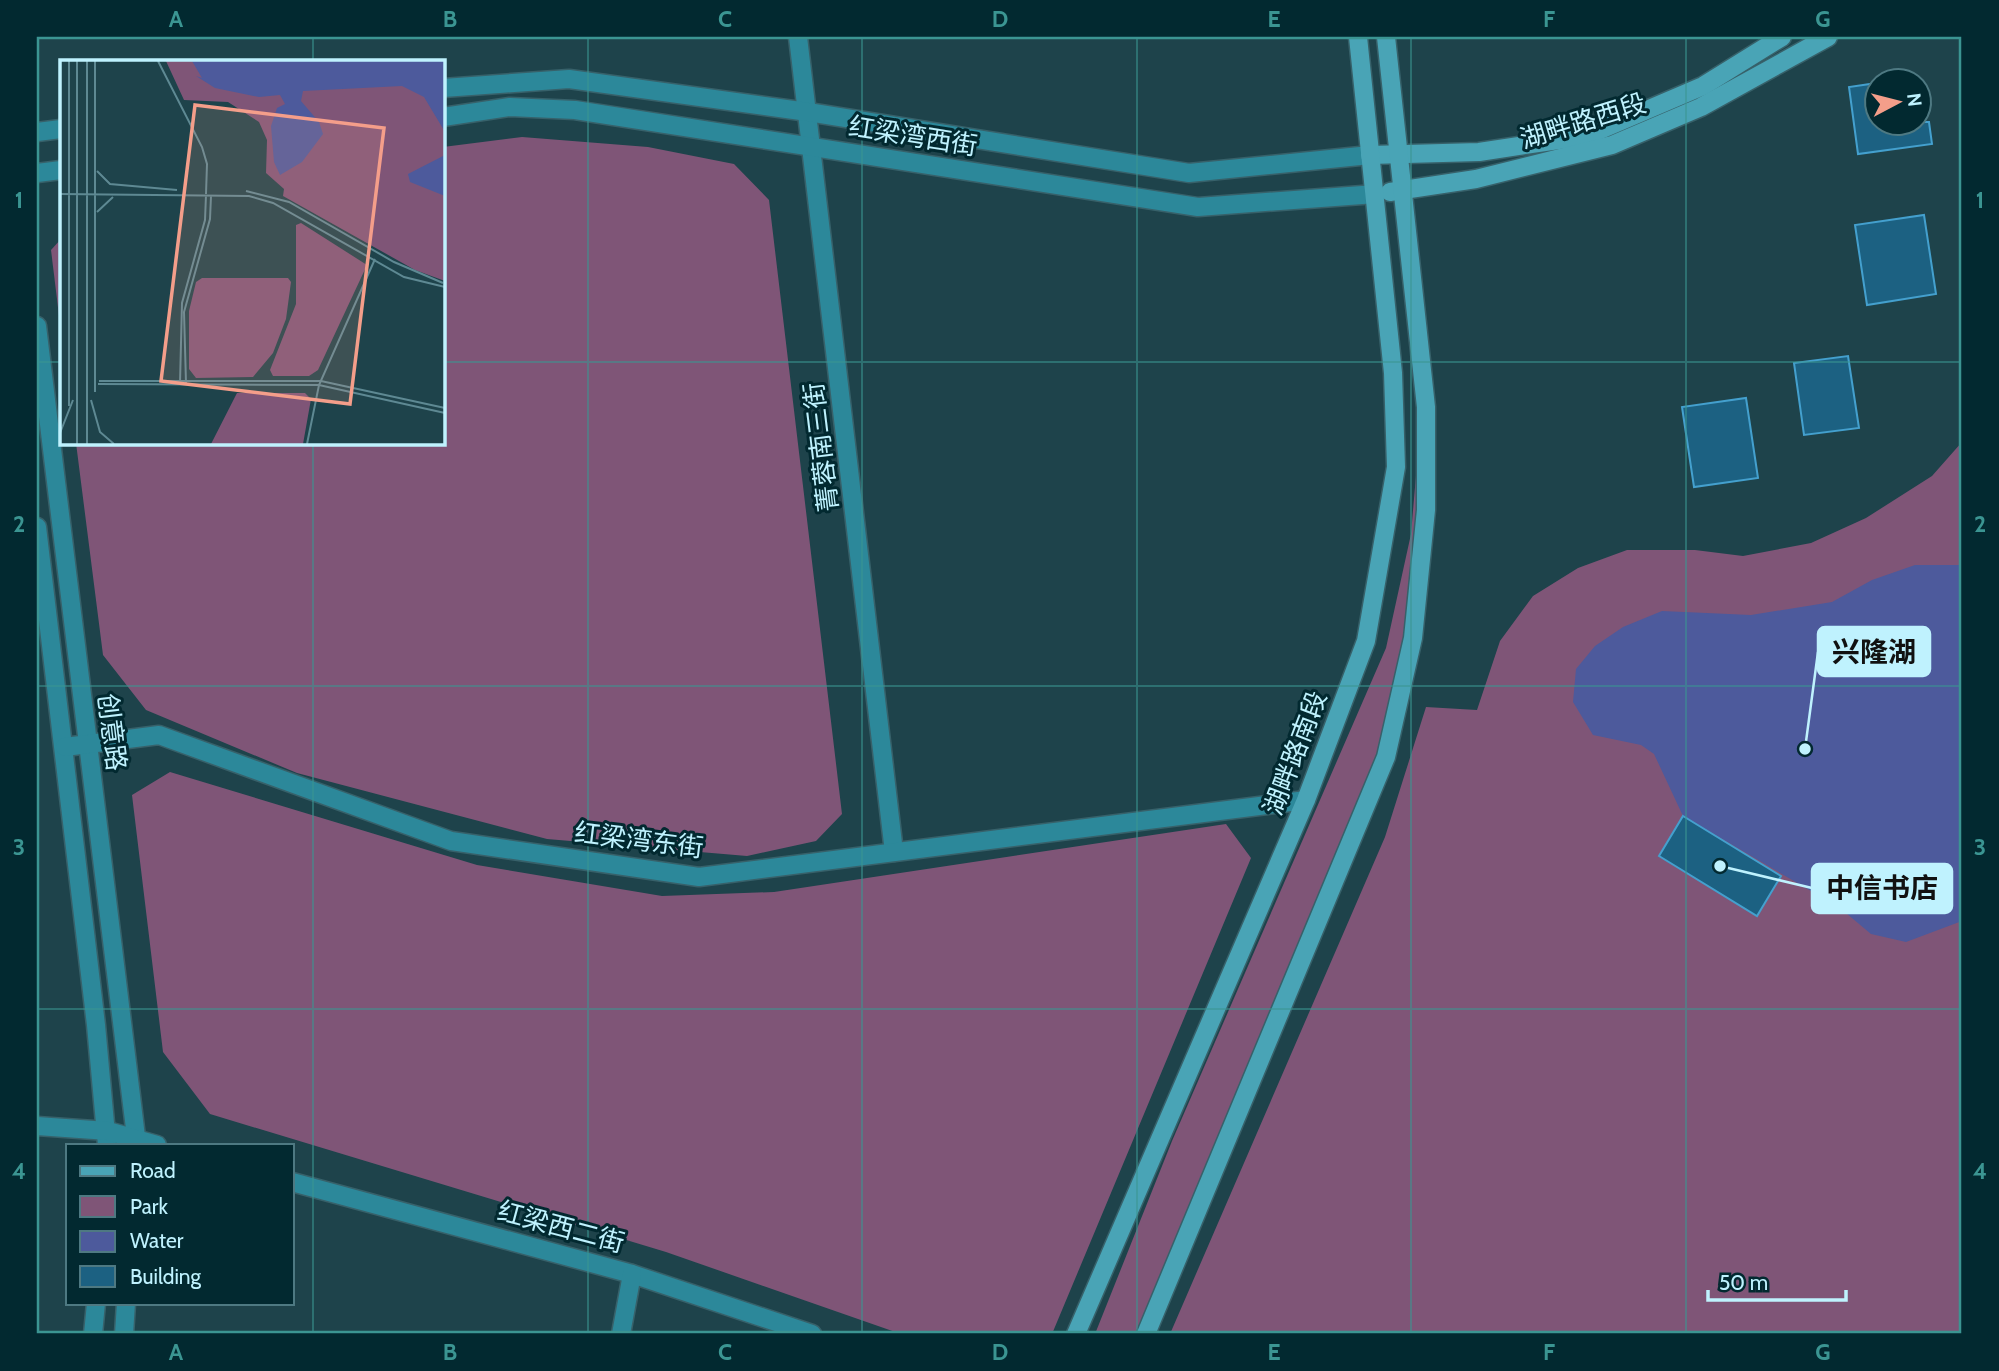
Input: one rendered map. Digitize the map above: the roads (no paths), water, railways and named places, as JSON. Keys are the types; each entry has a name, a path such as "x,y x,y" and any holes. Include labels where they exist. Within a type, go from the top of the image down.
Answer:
{"main road":[{"name":"湖畔路南段","path":"1076,1334 1306,800 1366,641 1396,467 1394,373 1358,37"},
{"path":"1146,1334 1386,757 1413,638 1426,510 1426,407 1386,37"},
{"name":"湖畔路西段","path":"1370,155 1479,152 1586,136 1703,86 1782,37"},
{"name":"湖畔路西段","path":"1376,194 1476,179 1612,145 1701,107 1828,37"}],"street":[{"name":"菁蓉南三街","path":"798,37 894,852"},
{"name":"红梁湾西街","path":"444,88 569,79 808,112 1189,173 1370,155"},
{"name":"红梁湾西街","path":"444,117 510,107 575,110 1198,207 1376,194"},
{"path":"37,132 60,129"},
{"path":"37,173 60,170"},
{"name":"创意路","path":"37,326 137,1143"},
{"name":"创意路","path":"37,527 65,747 107,1138"},
{"name":"红梁湾东街","path":"65,747 159,735 451,841 699,877 1306,800"},
{"path":"37,1126 137,1143"},
{"name":"红梁西二街","path":"294,1183 632,1273 812,1334"},
{"path":"621,1334 632,1273"},
{"path":"93,1334 96,1304"},
{"path":"124,1334 126,1304"}],"water":[{"path":"1915,565 1962,565 1962,921 1906,942 1871,934 1840,908 1683,816 1654,754 1641,745 1593,735 1573,702 1576,669 1595,646 1623,627 1662,611 1751,615 1832,602 1872,580"}],"place":[{"name":"兴隆湖","path":"1805,749"},
{"name":"中信书店","path":"1720,866"}]}
